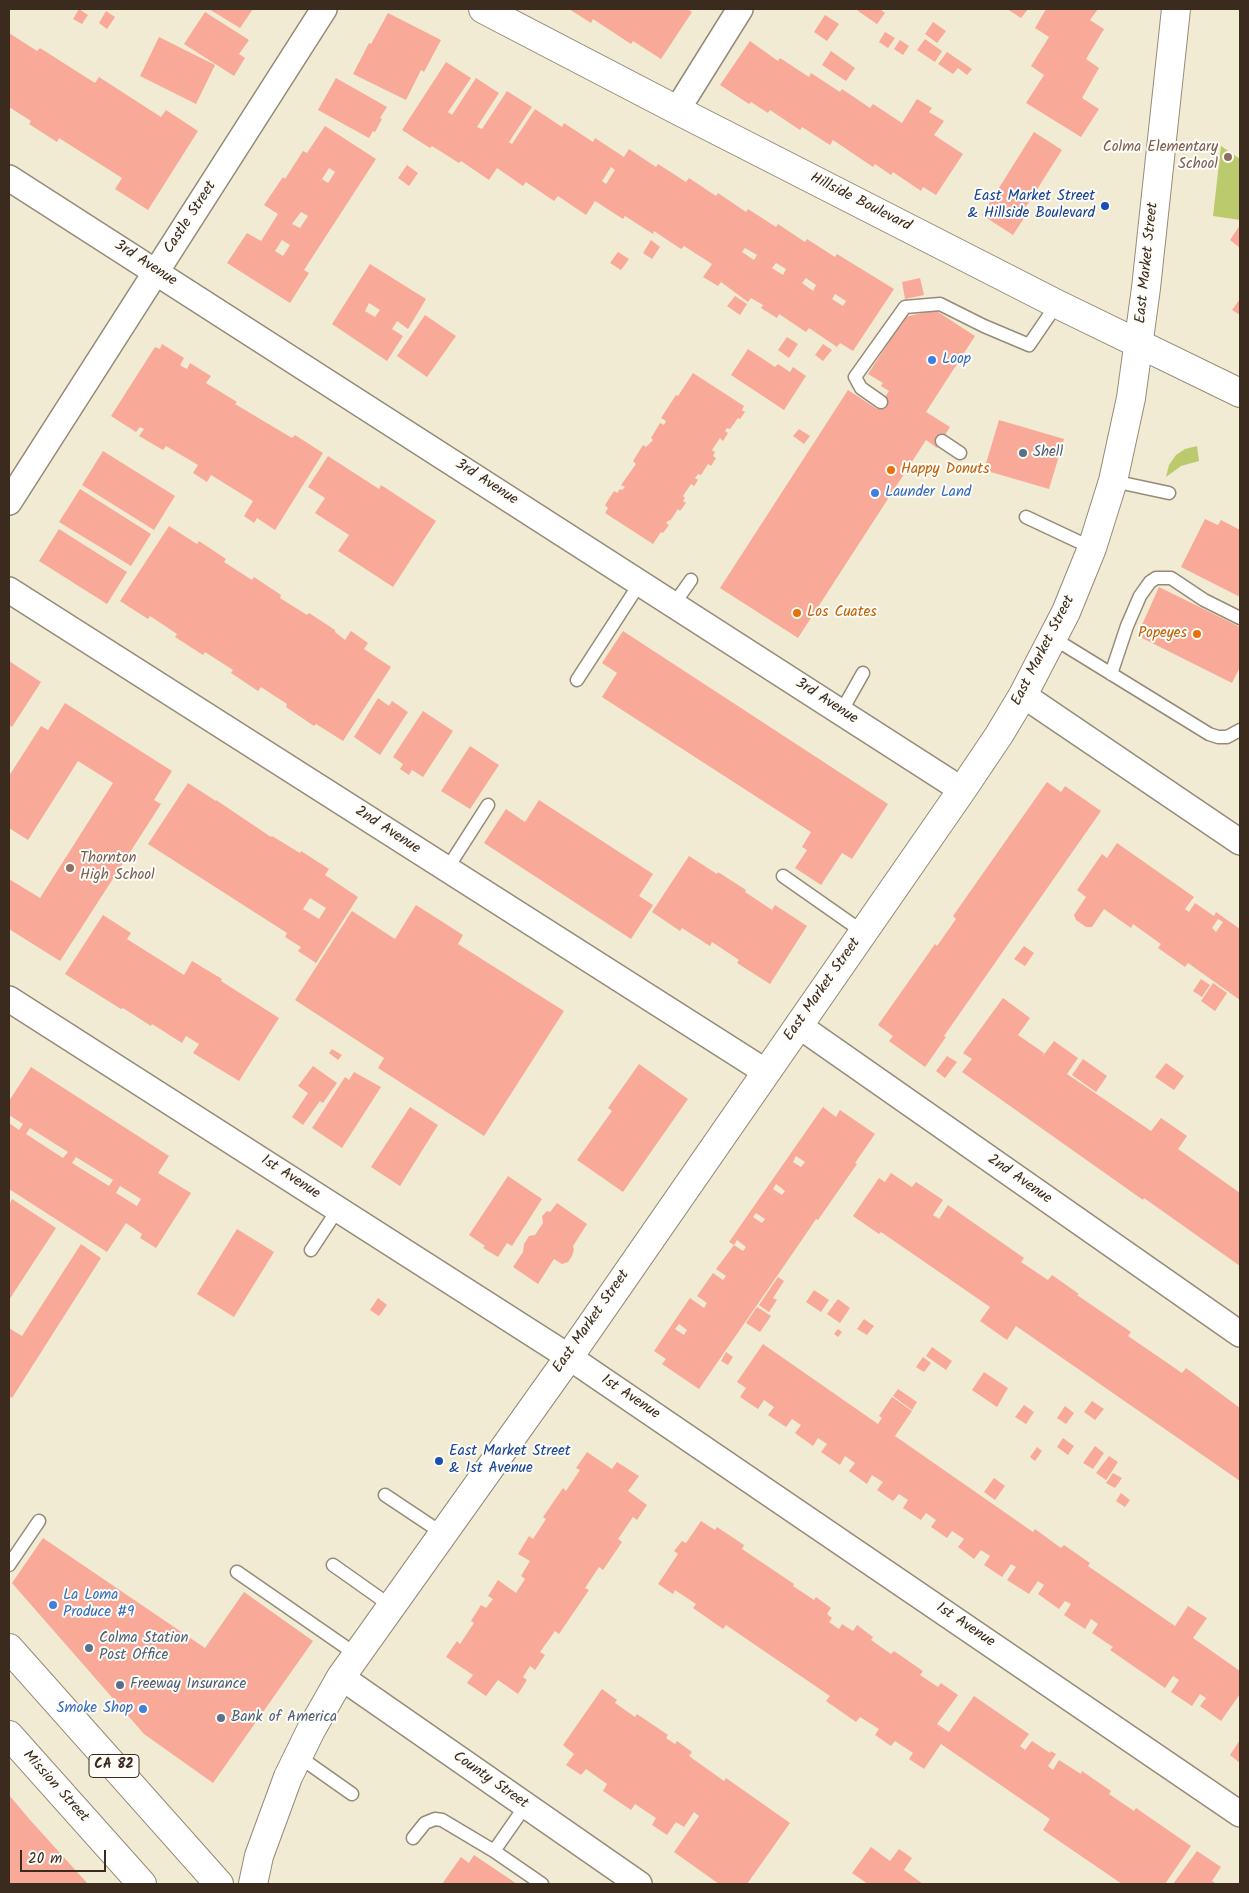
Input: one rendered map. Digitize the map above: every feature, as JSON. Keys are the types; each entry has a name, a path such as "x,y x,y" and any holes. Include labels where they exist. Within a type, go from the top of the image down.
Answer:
{"main road":[{"name":"Hillside Boulevard","path":"483,9 1057,304 1240,393"},
{"name":"East Market Street","path":"253,1884 259,1856 277,1804 298,1756 341,1677 569,1357 962,790 999,735 1066,612 1092,548 1113,481 1124,432 1139,344 1176,9"},
{"name":"CA 82","path":"9,1648 219,1884"},
{"name":"Mission Street","path":"9,1735 142,1884"}],"street":[{"name":"Castle Street","path":"9,502 324,9"},
{"path":"677,110 740,9"},
{"name":"3rd Avenue","path":"9,178 962,790"},
{"name":"2nd Avenue","path":"9,590 766,1072"},
{"path":"1022,695 1240,842"},
{"name":"1st Avenue","path":"9,999 569,1357 1240,1814"},
{"name":"2nd Avenue","path":"798,1025 1240,1334"},
{"name":"County Street","path":"341,1677 639,1884"}],"lane":[{"path":"881,402 861,388 856,377 904,307 940,304 984,326 1029,345 1057,304"},
{"path":"942,440 960,453"},
{"path":"1113,481 1169,493"},
{"path":"1026,517 1092,548"},
{"path":"1111,674 1127,626 1140,596 1150,582 1156,578 1171,578 1204,600 1240,618"},
{"path":"674,604 691,580"},
{"path":"577,680 640,583"},
{"path":"1053,638 1209,734 1227,737 1240,730"},
{"path":"841,712 863,673"},
{"path":"447,869 488,804"},
{"path":"784,876 863,932"},
{"path":"311,1250 338,1209"},
{"path":"385,1495 442,1533"},
{"path":"9,1565 39,1521"},
{"path":"333,1565 390,1606"},
{"path":"237,1572 357,1655"},
{"path":"298,1756 352,1794"},
{"path":"494,1851 526,1805"},
{"path":"413,1838 425,1823 435,1819 442,1820 494,1851 542,1884"}],"green space":[{"path":"1221,146 1240,159 1240,220 1213,216"},
{"path":"1197,446 1199,461 1181,466 1166,477 1169,465 1176,455 1185,449"}],"building":[{"path":"79,9 88,15 82,24 73,19"},
{"path":"209,9 253,9 240,28"},
{"path":"569,9 687,9 692,12 661,59 633,41 631,44 593,19 591,23"},
{"path":"859,9 880,9 885,13 877,24 858,11"},
{"path":"1007,9 1028,9 1021,18"},
{"path":"1046,9 1098,9 1090,20 1104,29 1086,59 1099,68 1082,98 1099,109 1081,137 1026,103 1044,75 1031,66 1049,37 1035,28"},
{"path":"106,11 115,17 107,29 99,23"},
{"path":"205,12 249,40 239,54 245,58 234,76 184,44"},
{"path":"388,13 441,40 424,72 421,70 406,100 353,74 369,43 371,44"},
{"path":"825,15 839,24 827,41 814,32"},
{"path":"933,22 946,31 937,43 925,34"},
{"path":"885,32 895,38 888,48 879,42"},
{"path":"9,33 37,51 40,48 95,83 99,77 161,117 166,110 198,131 148,210 115,189 122,178 59,138 57,142 29,124 31,121 9,107"},
{"path":"159,37 215,65 196,104 140,76"},
{"path":"925,39 942,51 935,62 917,50"},
{"path":"900,40 909,46 903,55 894,49"},
{"path":"750,41 778,61 780,58 809,77 811,73 840,92 842,89 870,108 873,104 902,123 917,99 932,108 929,112 944,121 934,135 963,154 936,195 923,187 921,191 893,172 891,175 875,164 873,167 833,140 830,145 802,127 800,130 770,110 768,113 751,102 749,104 720,85"},
{"path":"831,51 855,68 846,81 822,65"},
{"path":"947,52 972,69 967,75 958,68 953,74 938,64"},
{"path":"446,62 471,78 448,112 452,115 476,78 499,93 477,127 482,129 507,91 532,107 509,142 512,144 535,109 562,127 564,123 593,142 595,138 624,157 629,149 656,167 658,164 686,182 689,178 716,196 718,193 746,212 748,209 776,227 778,224 805,242 807,239 835,257 837,254 894,289 853,351 840,343 837,347 809,328 806,332 779,314 777,318 761,308 763,305 751,298 748,302 721,282 718,286 703,277 712,264 684,246 681,249 654,231 653,234 625,216 623,219 595,201 586,215 558,196 554,201 526,182 523,186 497,168 489,180 461,161 459,163 432,146 430,148 402,130","holes":["611,167 615,170 606,184 602,181","745,248 757,255 754,260 742,252","776,263 786,269 783,275 772,268","806,278 816,285 813,291 802,283","835,294 846,301 843,306 832,299"]},
{"path":"336,78 387,107 380,118 382,119 375,132 373,131 369,138 318,110"},
{"path":"325,126 376,159 304,270 309,273 290,303 227,263 247,233 261,241 278,214 264,205 283,177 285,179 303,151 307,153","holes":["329,168 335,172 328,183 322,179","301,212 308,216 300,228 292,224","282,240 290,245 283,256 275,251"]},
{"path":"1034,132 1062,150 1020,216 1024,218 1013,235 982,215"},
{"path":"407,165 418,173 409,186 398,178"},
{"path":"1240,225 1240,248 1230,240"},
{"path":"651,240 660,247 652,259 643,253"},
{"path":"618,252 629,259 621,270 610,263"},
{"path":"370,264 426,299 408,329 397,321 392,329 403,336 387,361 332,324","holes":["369,303 380,310 375,317 365,311"]},
{"path":"920,278 924,295 905,299 902,282"},
{"path":"735,296 747,304 740,315 727,306"},
{"path":"1240,299 1240,315 1232,310"},
{"path":"935,310 975,336 926,412 950,427 937,448 926,440 798,638 720,588 848,390 877,409 889,391 881,386 883,383 868,374 905,317"},
{"path":"425,315 456,336 427,377 397,356"},
{"path":"787,337 798,344 789,358 778,350"},
{"path":"162,344 184,358 180,365 183,367 187,369 190,363 211,376 206,383 237,402 235,404 292,438 295,435 323,453 275,530 257,518 254,523 244,516 253,501 211,475 207,482 193,473 198,465 166,446 163,450 139,436 144,429 140,427 136,432 111,416 155,347 160,349"},
{"path":"823,344 832,350 823,361 815,355"},
{"path":"748,349 775,367 778,364 790,372 793,367 806,376 784,410 731,375"},
{"path":"693,373 744,406 742,410 745,412 730,429 727,428 725,431 728,433 723,441 720,438 712,450 715,452 713,456 716,458 711,466 708,464 701,475 698,474 695,478 698,480 694,486 691,484 683,496 685,498 683,501 686,503 666,523 669,525 663,533 661,532 653,544 605,513 608,508 605,505 614,491 617,493 625,487 621,485 636,464 633,461 643,445 646,447 653,440 651,438 660,423 664,425 666,421 661,418"},
{"path":"999,420 1064,439 1049,489 984,470"},
{"path":"799,429 810,436 804,444 793,436"},
{"path":"103,451 175,496 154,530 82,485"},
{"path":"328,456 379,489 381,485 436,521 393,587 338,551 349,535 315,513 325,498 308,487"},
{"path":"80,489 151,534 131,566 59,522"},
{"path":"1205,519 1218,525 1221,520 1240,530 1240,597 1181,567"},
{"path":"169,526 197,544 199,541 226,559 224,562 252,580 254,577 281,595 280,598 307,615 309,613 335,630 345,640 351,631 368,643 364,649 391,667 343,741 316,724 314,726 286,707 287,704 261,687 258,691 231,673 233,670 205,652 203,655 175,637 177,634 150,616 148,619 120,601"},
{"path":"59,529 127,572 107,604 39,561"},
{"path":"1159,587 1240,627 1240,667 1232,683 1142,638 1145,629 1141,627"},
{"path":"623,631 888,804 852,859 842,853 821,885 795,868 807,850 802,847 811,832 602,697 617,673 602,663"},
{"path":"9,661 41,682 12,727 9,725"},
{"path":"378,698 389,706 392,701 408,712 380,755 354,737"},
{"path":"65,703 172,771 154,800 161,804 60,961 9,929 9,879 40,898 113,783 78,761 28,840 9,828 9,776 41,726 48,730"},
{"path":"423,711 453,731 423,777 412,770 409,775 400,769 403,764 393,757"},
{"path":"470,746 499,765 470,809 441,791"},
{"path":"1047,782 1061,792 1065,786 1101,811 944,1036 946,1037 925,1067 889,1041 893,1036 878,1025 935,944 937,946 956,919 953,916"},
{"path":"188,783 271,837 300,853 301,851 329,869 325,875 358,897 316,963 298,951 301,947 285,937 287,933 148,844","holes":["310,898 326,908 319,919 303,909"]},
{"path":"539,800 653,874 639,896 653,905 631,939 484,843 506,809 525,822"},
{"path":"1117,843 1194,897 1185,909 1189,912 1195,903 1214,916 1216,912 1240,929 1240,1000 1188,963 1185,967 1158,948 1161,944 1133,924 1131,928 1104,909 1092,927 1086,927 1076,920 1074,915 1086,897 1077,890 1102,854 1107,858","holes":["1218,919 1223,922 1216,932 1212,928"]},
{"path":"689,856 746,890 745,892 772,910 775,905 807,926 770,984 737,963 739,960 712,942 710,946 682,928 680,931 652,912"},
{"path":"416,905 463,935 458,944 564,1011 484,1136 378,1068 384,1058 295,1000 352,911 395,939"},
{"path":"103,915 131,933 127,939 184,975 192,961 279,1018 239,1081 193,1053 199,1044 186,1036 182,1043 152,1024 151,1026 123,1008 121,1009 65,974"},
{"path":"1024,946 1034,953 1025,966 1014,959"},
{"path":"1201,979 1210,985 1202,997 1193,991"},
{"path":"1213,983 1227,993 1215,1011 1201,1001"},
{"path":"1003,998 1030,1018 1018,1035 1044,1053 1042,1057 1054,1041 1078,1058 1067,1074 1151,1131 1161,1118 1187,1136 1178,1149 1240,1193 1240,1266 962,1072 972,1059 963,1053"},
{"path":"332,1049 342,1055 338,1060 329,1053"},
{"path":"947,1056 957,1062 945,1078 936,1071"},
{"path":"1083,1059 1107,1076 1096,1092 1072,1075"},
{"path":"1166,1063 1184,1076 1174,1090 1155,1077"},
{"path":"639,1064 688,1099 623,1192 577,1160 612,1111 608,1108"},
{"path":"313,1066 337,1083 323,1103 320,1101 303,1125 292,1117 308,1093 298,1086"},
{"path":"31,1067 169,1156 158,1173 191,1193 156,1248 140,1238 142,1234 126,1223 107,1252 9,1189 9,1123 19,1130 23,1124 9,1115 9,1101","holes":["30,1128 68,1152 63,1158 26,1134","76,1157 113,1180 109,1186 72,1163","120,1186 141,1199 137,1206 116,1193"]},
{"path":"354,1072 381,1087 342,1148 312,1128 345,1077 349,1080"},
{"path":"410,1107 438,1125 400,1186 371,1167"},
{"path":"823,1107 836,1117 840,1110 875,1134 855,1163 857,1164 818,1220 816,1219 699,1389 662,1364 666,1359 654,1351 690,1298 704,1308 707,1303 697,1296 713,1273 723,1280 726,1276 716,1269 734,1245 729,1242","holes":["796,1156 805,1162 801,1167 793,1162","776,1184 785,1191 782,1195 773,1189","756,1213 765,1219 762,1223 753,1217","737,1240 746,1247 743,1251 734,1245","679,1324 687,1330 684,1335 675,1329"]},
{"path":"891,1173 912,1187 916,1182 943,1200 933,1215 939,1219 948,1205 1024,1258 1021,1262 1048,1280 1052,1275 1079,1294 1077,1295 1131,1332 1128,1336 1182,1373 1186,1368 1240,1408 1240,1481 1016,1326 1007,1340 980,1321 990,1307 881,1232 879,1234 853,1216 879,1178 885,1182"},
{"path":"508,1176 542,1199 512,1246 507,1243 498,1257 483,1248 485,1246 469,1235"},
{"path":"12,1199 56,1228 9,1300 9,1205"},
{"path":"557,1203 587,1224 573,1246 574,1250 568,1262 562,1264 554,1259 538,1284 513,1267 523,1252 524,1244 529,1236 535,1235 543,1223 542,1216 547,1211 550,1212"},
{"path":"237,1229 274,1252 234,1317 197,1294"},
{"path":"81,1244 101,1258 12,1398 9,1396 9,1328 22,1336"},
{"path":"778,1277 784,1281 773,1298 777,1300 769,1312 759,1305"},
{"path":"814,1290 829,1300 821,1312 806,1302"},
{"path":"378,1298 387,1305 379,1316 370,1310"},
{"path":"838,1299 850,1308 840,1323 827,1314"},
{"path":"757,1307 771,1316 760,1332 746,1323"},
{"path":"864,1319 874,1326 867,1335 857,1329"},
{"path":"838,1329 842,1332 838,1337 834,1334"},
{"path":"763,1344 878,1424 882,1418 879,1416 892,1397 912,1411 895,1436 1033,1532 1035,1529 1061,1548 1064,1545 1090,1563 1088,1566 1175,1626 1188,1606 1207,1618 1193,1638 1240,1671 1240,1694 1221,1721 1200,1706 1206,1698 1200,1694 1192,1706 1171,1692 1179,1680 1173,1676 1165,1688 1110,1650 1113,1647 1092,1633 1098,1624 1091,1619 1085,1629 1064,1615 1071,1604 1065,1601 1059,1609 1038,1594 1044,1585 1038,1581 1029,1594 1007,1580 1016,1567 1011,1564 1002,1577 984,1565 990,1556 981,1550 974,1559 958,1547 964,1539 952,1531 947,1538 931,1527 936,1520 926,1513 921,1520 903,1508 908,1500 899,1494 893,1501 877,1490 883,1482 872,1475 867,1484 849,1471 855,1463 845,1456 840,1465 821,1452 827,1444 818,1438 813,1446 795,1433 801,1425 792,1419 786,1427 768,1415 774,1407 764,1400 758,1409 740,1397 746,1388 737,1382"},
{"path":"932,1347 952,1361 946,1370 926,1356"},
{"path":"726,1352 733,1357 728,1365 721,1361"},
{"path":"923,1357 931,1363 924,1372 916,1367"},
{"path":"984,1372 1008,1388 997,1407 972,1390"},
{"path":"898,1389 917,1402 912,1410 893,1396"},
{"path":"1092,1401 1104,1409 1095,1420 1084,1412"},
{"path":"1024,1405 1034,1412 1026,1424 1015,1417"},
{"path":"1065,1406 1074,1413 1066,1424 1057,1418"},
{"path":"1063,1438 1074,1446 1068,1455 1057,1447"},
{"path":"1095,1446 1104,1453 1093,1469 1083,1463"},
{"path":"1037,1447 1042,1451 1035,1461 1030,1457"},
{"path":"587,1452 612,1469 617,1462 639,1476 628,1491 647,1505 637,1520 633,1517 618,1539 622,1542 603,1570 599,1567 585,1588 589,1590 559,1634 555,1631 540,1652 545,1655 535,1670 530,1666 523,1677 527,1680 518,1694 498,1680 486,1696 467,1683 473,1675 446,1657 457,1641 460,1644 474,1623 471,1621 481,1605 486,1608 493,1599 488,1596 498,1580 516,1593 525,1579 521,1576 530,1561 518,1554 529,1536 533,1539 546,1519 543,1517 563,1488 566,1491 580,1470 576,1468"},
{"path":"1109,1456 1118,1462 1106,1480 1096,1473"},
{"path":"1113,1473 1122,1478 1115,1488 1106,1483"},
{"path":"994,1478 1005,1486 995,1500 984,1492"},
{"path":"1121,1493 1130,1500 1125,1507 1116,1501"},
{"path":"701,1521 715,1530 717,1527 744,1545 742,1549 794,1584 793,1586 814,1600 816,1597 831,1608 827,1614 832,1618 829,1622 839,1629 842,1624 853,1631 857,1625 873,1637 871,1640 891,1654 894,1651 923,1671 920,1675 938,1687 941,1683 958,1695 937,1724 949,1732 974,1696 1029,1734 1020,1746 1025,1750 1032,1741 1050,1753 1051,1751 1056,1754 1048,1766 1053,1770 1059,1760 1081,1774 1082,1771 1111,1791 1109,1794 1134,1811 1136,1808 1191,1846 1165,1884 1122,1884 1043,1830 1050,1819 941,1744 924,1769 909,1759 913,1753 895,1741 891,1746 875,1735 879,1729 860,1717 856,1722 826,1701 830,1696 726,1625 723,1629 693,1608 696,1604 675,1590 673,1594 658,1584 678,1554 674,1551 682,1541 686,1543"},
{"path":"43,1538 205,1648 244,1592 313,1641 213,1783 144,1734 12,1583"},
{"path":"602,1689 617,1700 615,1703 635,1717 637,1714 668,1735 666,1738 675,1744 677,1741 692,1752 689,1756 724,1781 726,1778 790,1823 747,1884 719,1884 674,1852 699,1816 694,1812 684,1827 676,1822 667,1835 652,1825 656,1818 635,1804 631,1810 603,1791 607,1784 586,1769 581,1775 566,1765 574,1754 563,1745"},
{"path":"1240,1740 1240,1763 1230,1755"},
{"path":"9,1795 31,1821 88,1884 9,1884"},
{"path":"871,1847 890,1861 899,1849 912,1858 904,1870 923,1884 868,1884 852,1873"},
{"path":"1197,1851 1221,1867 1212,1881 1217,1884 1173,1884"},
{"path":"474,1855 517,1884 442,1884 461,1857 469,1863"}],"place":[{"name":"Colma Elementary School","path":"1228,157"},
{"name":"East Market Street & Hillside Boulevard","path":"1105,206"},
{"name":"Loop","path":"932,360"},
{"name":"Shell","path":"1023,453"},
{"name":"Happy Donuts","path":"891,470"},
{"name":"Launder Land","path":"875,493"},
{"name":"Los Cuates","path":"797,613"},
{"name":"Popeyes","path":"1197,634"},
{"name":"Thornton High School","path":"70,868"},
{"name":"East Market Street & 1st Avenue","path":"439,1461"},
{"name":"La Loma Produce #9","path":"53,1605"},
{"name":"Colma Station Post Office","path":"89,1648"},
{"name":"Freeway Insurance","path":"120,1685"},
{"name":"Smoke Shop","path":"143,1709"},
{"name":"Bank of America","path":"221,1718"}]}
